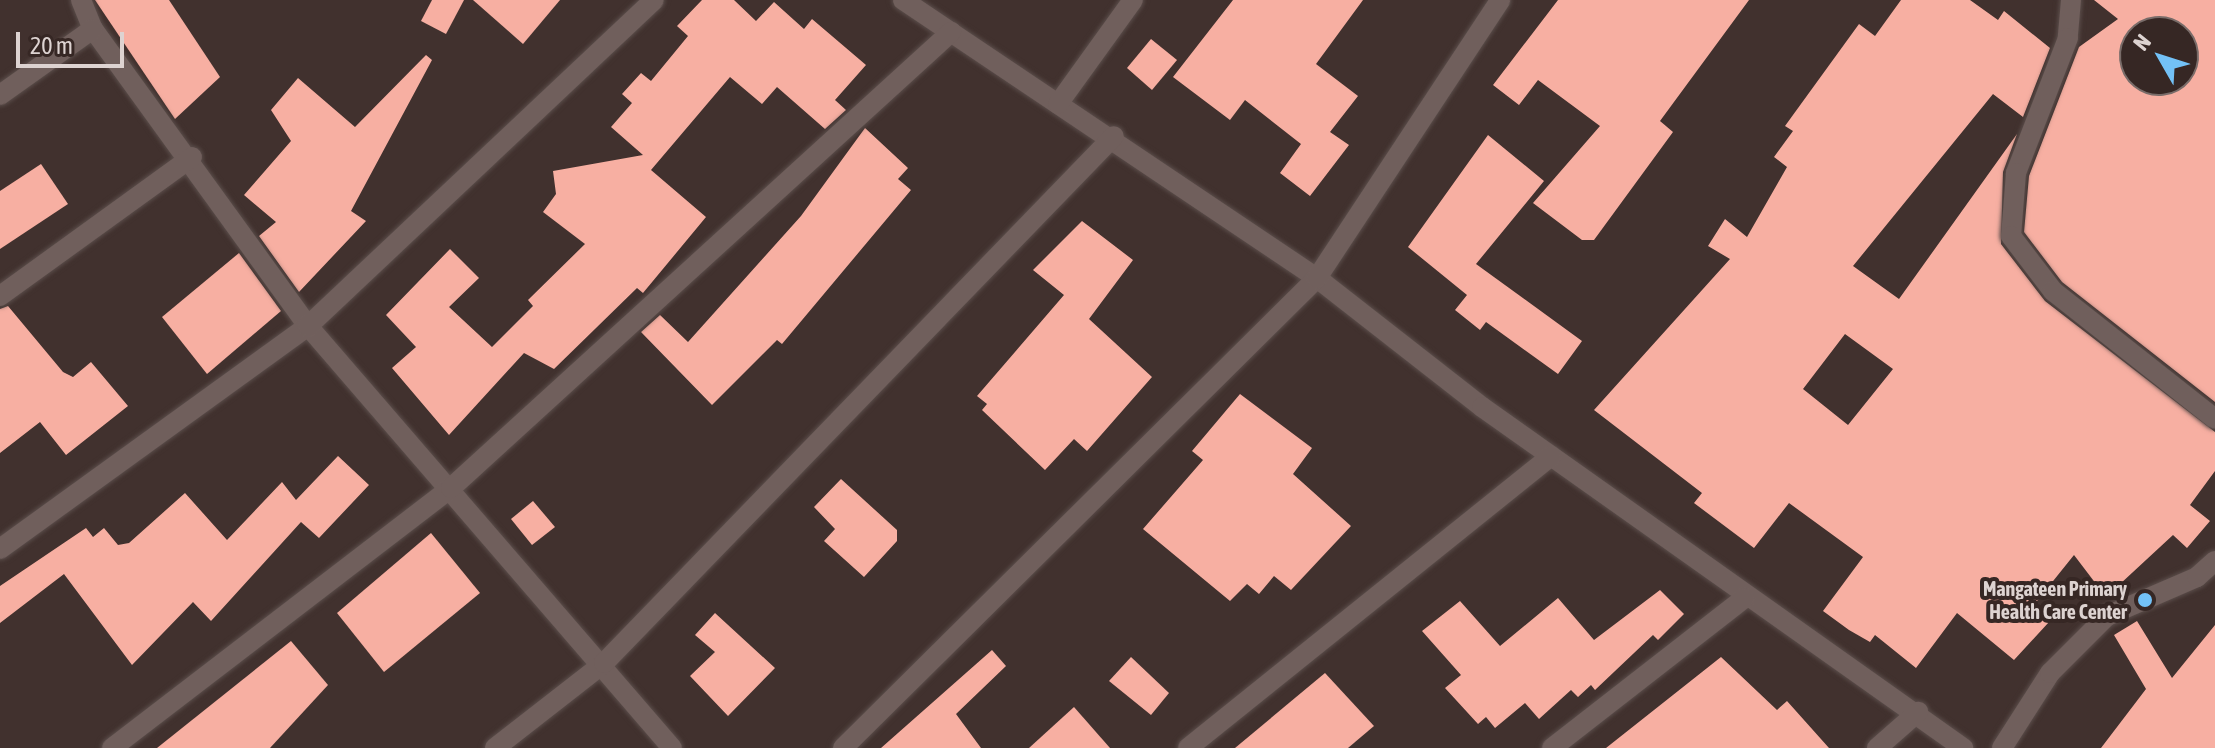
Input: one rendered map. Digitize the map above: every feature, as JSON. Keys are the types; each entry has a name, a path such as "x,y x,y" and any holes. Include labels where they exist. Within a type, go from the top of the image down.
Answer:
{"street":[{"path":"81,0 93,29 192,157 308,326 604,663 672,748"},
{"path":"0,549 308,326 654,0"},
{"path":"903,0 1058,104 1114,136 1317,278 1551,456 1745,598 1918,712 1963,748"},
{"path":"1058,104 1133,0"},
{"path":"843,748 1317,278 1500,0"},
{"path":"2071,0 2068,38 2016,173 2011,236 2053,291 2215,419"},
{"path":"0,95 93,29"},
{"path":"112,748 451,488 951,32"},
{"path":"495,748 604,663 1114,136"},
{"path":"0,296 192,157"},
{"path":"1188,748 1551,456"},
{"path":"2002,748 2050,673 2107,616 2197,577 2215,561"},
{"path":"1552,748 1745,598"},
{"path":"1877,748 1918,712"}],"building":[{"path":"95,0 169,0 220,77 175,119"},
{"path":"432,0 464,0 446,34 421,21"},
{"path":"473,0 560,0 523,44"},
{"path":"702,0 734,0 756,21 774,2 804,29 812,19 866,65 835,100 846,110 825,129 777,87 762,104 730,77 651,170 706,217 643,293 637,288 554,369 524,353 449,435 392,368 416,347 386,315 450,249 479,278 449,307 492,347 533,306 528,300 585,244 543,212 556,194 553,171 643,155 611,127 632,103 622,94 641,73 651,81 688,36 677,26"},
{"path":"1233,0 1363,0 1316,64 1358,96 1330,132 1349,145 1310,196 1280,173 1301,144 1245,100 1230,120 1173,77"},
{"path":"1558,0 1749,0 1660,121 1673,132 1594,240 1582,240 1533,203 1600,126 1538,80 1519,105 1493,85"},
{"path":"1901,0 1970,0 1998,20 2004,11 2050,48 2023,117 1993,94 1853,266 1899,299 2017,134 2003,172 2001,244 2045,301 2215,432 2215,471 2190,505 2210,521 2187,548 2173,535 2106,597 2074,555 2033,606 2049,622 2014,660 1957,613 1916,668 1875,635 1870,642 1849,630 1823,611 1863,557 1789,503 1754,548 1694,503 1702,493 1594,410 1730,259 1708,246 1725,219 1747,237 1787,167 1774,157 1793,131 1785,126 1859,24 1875,36","holes":["1845,334 1893,369 1848,425 1803,389"]},
{"path":"2094,0 2215,0 2215,402 2062,282 2024,232 2029,176 2079,47 2118,19"},
{"path":"1151,39 1177,60 1152,90 1127,68"},
{"path":"426,55 432,60 351,211 366,221 299,292 259,236 276,222 244,195 291,141 271,110 298,78 355,127"},
{"path":"865,128 908,168 898,179 911,190 782,344 777,340 712,405 641,332 660,315 688,342 801,216"},
{"path":"1488,135 1544,181 1476,264 1582,341 1558,374 1486,322 1480,330 1455,310 1467,295 1408,247"},
{"path":"41,164 68,204 0,249 0,191"},
{"path":"1082,221 1133,260 1089,319 1152,377 1087,451 1074,439 1045,470 982,410 987,404 977,396 1064,295 1033,270"},
{"path":"239,253 281,311 207,374 162,317"},
{"path":"8,306 63,372 73,377 91,362 128,406 66,455 40,422 0,453 0,309"},
{"path":"1240,394 1312,448 1293,474 1351,526 1291,590 1274,576 1259,594 1247,584 1230,601 1143,529 1203,460 1192,451"},
{"path":"338,456 369,485 319,538 301,522 211,621 193,602 132,665 64,574 0,623 0,586 86,528 93,537 104,528 118,545 129,543 185,493 227,540 282,482 296,500"},
{"path":"841,479 897,530 897,541 864,577 824,541 835,529 814,507"},
{"path":"533,501 555,527 532,545 511,519"},
{"path":"431,533 480,593 384,672 337,613"},
{"path":"1660,590 1684,614 1658,640 1653,635 1595,690 1591,685 1578,697 1571,690 1539,719 1525,703 1495,728 1486,717 1478,724 1445,688 1461,675 1422,631 1460,601 1500,646 1558,598 1594,640"},
{"path":"715,613 775,668 728,716 690,676 715,652 695,635"},
{"path":"2137,621 2172,678 2215,625 2215,748 2101,748 2146,689 2114,635"},
{"path":"291,641 328,685 270,748 157,748"},
{"path":"992,650 1006,666 956,714 981,748 881,748"},
{"path":"1131,657 1169,693 1151,715 1109,681"},
{"path":"1721,657 1777,710 1787,701 1829,748 1606,748"},
{"path":"1325,673 1374,726 1348,748 1235,748"},
{"path":"1074,707 1110,748 1029,748"}],"place":[{"name":"Mangateen Primary Health Care Center","path":"2145,600"}]}
